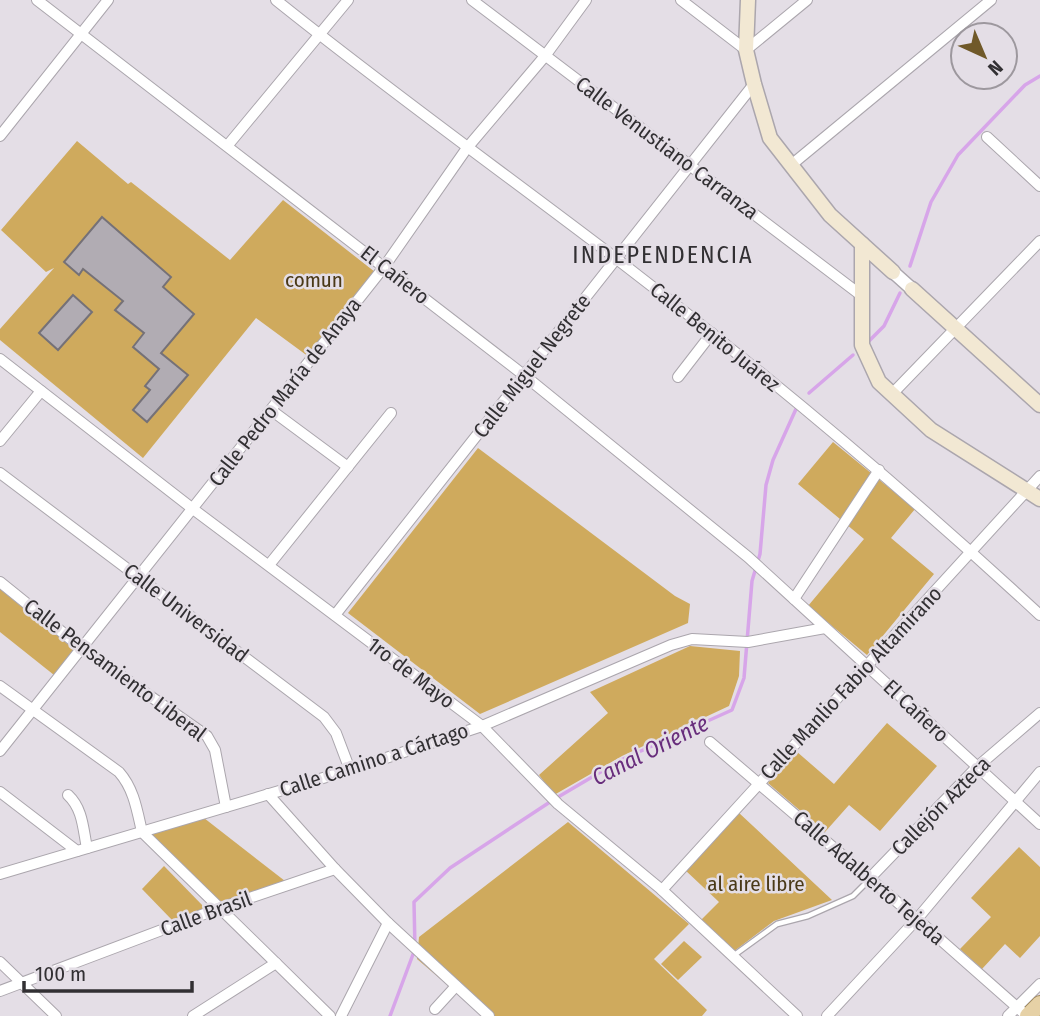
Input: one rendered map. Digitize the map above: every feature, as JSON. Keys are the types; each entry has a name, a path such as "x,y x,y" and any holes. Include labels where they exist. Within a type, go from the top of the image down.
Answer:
{"main road":[{"path":"748,0 746,50 770,138 830,215 893,272"},
{"path":"862,244 862,345 879,382 931,430 1040,499"},
{"path":"912,289 1040,405"},
{"path":"1024,1013 1040,1004"}],"street":[{"name":"El Cañero","path":"37,0 525,376 748,557 1040,824"},
{"path":"0,136 108,0"},
{"name":"Calle Benito Juárez","path":"276,0 712,333 879,470 1040,615"},
{"path":"228,145 321,36 348,0"},
{"name":"Calle Venustiano Carranza","path":"472,0 862,296"},
{"name":"Calle Pedro María de Anaya","path":"0,751 384,267 467,148 545,55 586,0"},
{"path":"681,0 746,50 807,0"},
{"path":"790,166 991,0"},
{"name":"Calle Miguel Negrete","path":"335,615 754,84"},
{"path":"987,137 1040,186"},
{"path":"892,394 1040,241"},
{"path":"893,272 912,289"},
{"path":"678,377 712,333"},
{"name":"1ro de Mayo","path":"0,359 193,509 482,726 558,804 662,890 797,1016"},
{"path":"0,441 41,391"},
{"path":"271,410 348,467"},
{"path":"269,565 391,413"},
{"path":"794,599 879,470"},
{"name":"Calle Universidad","path":"0,473 324,717 336,733 350,770"},
{"name":"Calle Manlio Fabio Altamirano","path":"662,890 1040,476"},
{"name":"Calle Pensamiento Liberal","path":"0,582 83,649 207,736 215,750 226,807"},
{"name":"Calle Camino a Cártago","path":"0,874 350,770 482,726 671,645 692,639 748,642 825,628"},
{"path":"0,686 119,772 128,782 133,794 142,832 330,1016"},
{"name":"Callejón Azteca","path":"870,878 977,767 1040,713"},
{"name":"Calle Adalberto Tejeda","path":"710,742 1024,1013"},
{"path":"827,1016 918,919 1040,772"},
{"path":"0,792 82,850"},
{"path":"268,794 388,923 489,1016"},
{"path":"68,795 80,812 82,850"},
{"name":"Calle Brasil","path":"0,991 220,908 335,869"},
{"path":"341,1016 388,923"},
{"path":"0,962 56,1016"},
{"path":"193,1016 276,963"},
{"path":"1008,1016 1024,1013 1040,984"},
{"path":"435,1009 456,986"}],"lane":[{"name":"Callejón Azteca","path":"732,956 778,924 808,916 853,896 870,878"}],"green space":[{"name":"comun","path":"77,141 128,184 131,182 230,260 283,200 375,272 309,357 256,318 143,458 0,340 0,329 54,268 46,272 1,230"},
{"path":"833,442 915,509 891,538 934,574 867,655 808,606 864,539 798,484"},
{"path":"478,448 675,596 690,604 688,623 480,714 348,613"},
{"path":"0,589 75,650 54,675 0,632"},
{"path":"690,646 740,651 739,676 729,706 622,756 554,795 539,775 608,713 590,692"},
{"name":"al aire libre","path":"887,723 937,766 880,831 849,805 825,832 768,783 796,751 834,784"},
{"name":"al aire libre","path":"738,812 832,900 774,921 733,952 700,921 719,902 684,869"},
{"path":"204,818 285,881 221,905 149,833"},
{"path":"568,822 689,924 654,959 707,1010 702,1016 484,1016 417,959 419,937"},
{"path":"1019,847 1040,867 1040,936 1020,958 1005,944 982,969 960,949 991,917 971,898"},
{"path":"164,866 205,908 172,920 142,889"},
{"path":"684,941 702,957 678,980 661,964"}],"building":[{"path":"102,217 171,277 163,287 194,314 161,353 188,375 147,422 133,410 150,390 145,386 159,369 133,347 144,333 115,310 123,301 83,269 79,275 64,262"},
{"path":"73,295 92,312 58,350 39,333"}],"waterway":[{"name":"Canal Oriente","path":"910,266 931,202 958,155 1025,85 1040,76"},
{"name":"Canal Oriente","path":"867,343 884,326 900,293"},
{"name":"Canal Oriente","path":"809,393 853,355"},
{"name":"Canal Oriente","path":"390,1016 415,949 414,902 450,868 553,800 621,760 732,710 744,678 752,581 760,554 766,485 773,460 796,409"}],"district":[{"name":"INDEPENDENCIA","path":"663,255"}]}
